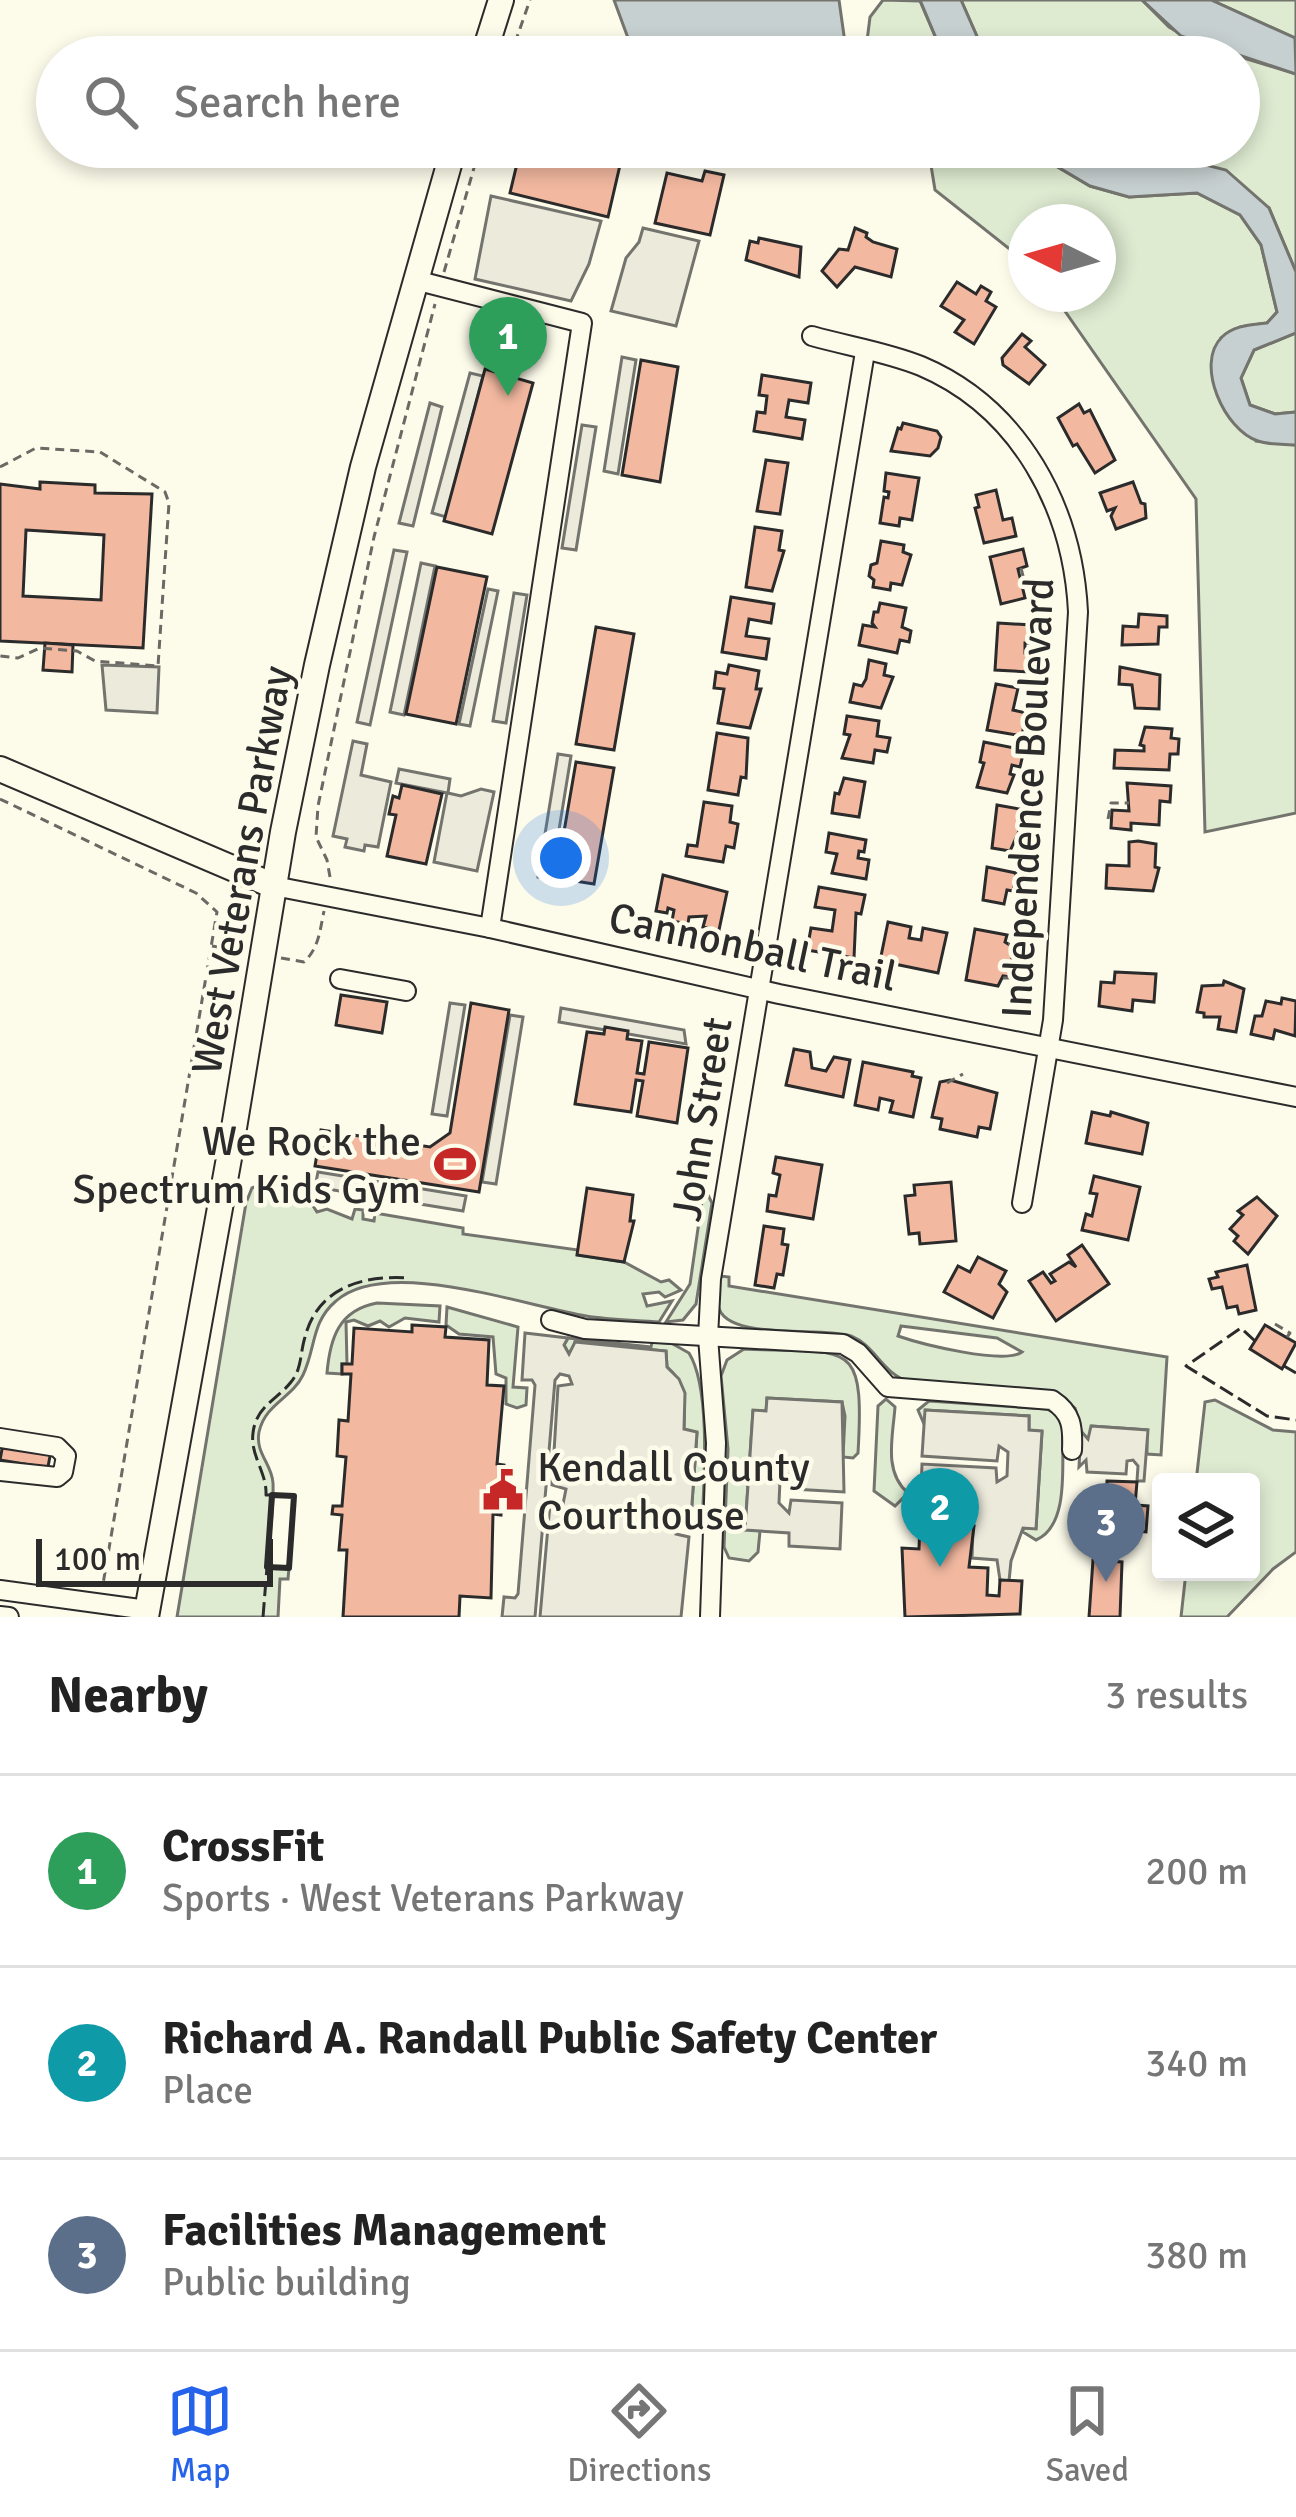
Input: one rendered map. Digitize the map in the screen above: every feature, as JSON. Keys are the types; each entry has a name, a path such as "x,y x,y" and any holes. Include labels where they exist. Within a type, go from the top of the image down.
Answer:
{"main road":[{"path":"490,36 501,0"},
{"name":"West Veterans Parkway","path":"146,1613 274,886 329,610 363,467 448,168"},
{"name":"Cannonball Trail","path":"0,769 274,886"}],"street":[{"path":"415,280 582,323 490,928"},
{"name":"Independence Boulevard","path":"812,336 917,364 948,380 1007,429 1045,478 1072,549 1078,612 1051,1048 1022,1203"},
{"name":"John Street","path":"710,1617 716,1443 707,1337 711,1279 865,352"},
{"name":"Cannonball Trail","path":"274,886 1296,1097"},
{"path":"340,979 406,991"},
{"path":"551,1319 585,1328 844,1344 888,1388 1052,1400 1071,1420 1072,1450"},
{"path":"0,1438 57,1447 66,1456 57,1477 0,1471"},
{"path":"0,1590 146,1613"}],"path":[{"path":"517,36 530,0"},
{"path":"446,261 474,168"},
{"path":"330,880 331,871 316,837 318,806 374,537 430,320"},
{"path":"0,466 36,448 106,453 165,492 170,503 158,666 95,661 77,651 40,648 18,658 0,656"},
{"path":"1021,568 1026,589"},
{"path":"0,799 196,893 218,912 102,1592"},
{"path":"1108,819 1111,803 1129,803"},
{"path":"296,961 310,957 320,928"},
{"path":"1003,977 1010,978 1013,963 1014,945 1008,944"},
{"path":"212,946 226,948"},
{"path":"947,1083 963,1074"},
{"path":"1275,1324 1290,1333 1288,1337"},
{"path":"506,1490 522,1491"}],"green space":[{"path":"883,0 920,1 935,36 868,36 870,17"},
{"path":"961,0 1142,0 1184,36 977,36"},
{"path":"1211,0 1296,0 1296,39 1295,38"},
{"path":"1260,63 1296,74 1296,272 1269,208 1179,168 1260,168"},
{"path":"931,168 1060,168 1090,186 1129,197 1197,193 1240,215 1261,245 1277,312 1267,323 1240,327 1221,338 1256,441 1296,445 1296,813 1205,832 1196,499 1066,312 1116,312 1116,204 1008,204 1008,248 935,190"},
{"path":"1296,333 1296,412 1275,414 1250,405 1241,378 1254,350"},
{"path":"273,1180 298,1193 317,1212 327,1209 352,1219 355,1209 363,1210 363,1219 374,1221 375,1213 463,1228 463,1234 578,1250 578,1255 624,1262 661,1282 669,1280 681,1290 665,1297 659,1292 643,1294 647,1306 672,1301 659,1322 586,1316 421,1283 359,1288 336,1301 318,1327 303,1375 267,1415 259,1432 259,1446 273,1483 267,1566 289,1568 288,1579 280,1579 278,1617 177,1617 246,1203 252,1188"},
{"path":"704,1187 712,1203 696,1304 683,1320 666,1322 690,1284"},
{"path":"720,1276 729,1277 729,1286 1167,1357 1161,1455 1147,1454 1147,1430 1092,1426 1089,1439 1083,1437 1075,1408 1055,1392 910,1382 892,1373 851,1336 737,1324 724,1317 718,1305","holes":["901,1326 997,1338 1022,1352 981,1355 898,1336"]},
{"path":"377,1303 440,1306 439,1322 405,1318 389,1327 380,1321 368,1326 346,1322 347,1364 342,1364 342,1374 327,1373 331,1348 345,1319"},
{"path":"447,1307 518,1327 513,1387 527,1388 526,1405 506,1404 506,1378 496,1374 493,1337 459,1334 446,1325"},
{"path":"568,1338 651,1347 652,1342 671,1343 689,1353 703,1412 702,1524 677,1523 680,1517 691,1517 697,1433 684,1429 683,1395 667,1367 666,1351 575,1342 569,1354 564,1345"},
{"path":"744,1349 828,1353 843,1359 853,1370 859,1415 858,1453 853,1458 843,1457 842,1402 767,1398 766,1411 753,1411 745,1529 760,1531 758,1552 749,1561 729,1558 724,1547 728,1449 721,1376 727,1360"},
{"path":"886,1399 895,1407 892,1464 908,1493 895,1506 874,1491 878,1406"},
{"path":"1215,1400 1273,1430 1296,1432 1296,1552 1227,1617 1181,1617 1185,1581 1260,1581 1260,1473 1197,1473 1205,1402"},
{"path":"929,1401 1047,1409 1058,1415 1063,1428 1062,1490 1055,1521 1047,1532 1036,1540 1023,1532 1023,1528 1036,1528 1042,1432 1029,1430 1029,1416 926,1410 924,1424 918,1410"}],"shaded area":[{"path":"614,0 839,0 844,36 627,36"},
{"path":"920,0 961,0 977,36 935,36"},
{"path":"1142,0 1211,0 1295,38 1296,74 1260,62 1260,36 1181,36"},
{"path":"1060,168 1218,168 1269,208 1296,272 1296,333 1254,350 1241,378 1250,405 1275,414 1296,412 1296,445 1262,442 1246,435 1225,411 1212,379 1214,349 1222,337 1238,328 1267,323 1277,312 1261,245 1240,215 1197,193 1129,197 1090,186"},
{"path":"491,196 601,221 589,264 571,301 475,279"},
{"path":"643,228 699,241 676,326 611,311 626,258"},
{"path":"622,357 636,360 618,474 604,471"},
{"path":"470,373 483,376 446,517 432,513"},
{"path":"430,403 442,407 413,526 399,523"},
{"path":"582,425 596,427 576,550 562,548"},
{"path":"394,550 407,552 370,725 357,722"},
{"path":"421,563 435,566 404,715 390,712"},
{"path":"488,589 498,591 470,726 459,724"},
{"path":"514,593 527,595 506,723 493,721"},
{"path":"102,665 159,667 157,713 106,710"},
{"path":"353,741 367,744 361,775 391,782 378,847 365,845 364,851 345,847 347,839 333,836"},
{"path":"558,754 571,756 551,879 538,877"},
{"path":"399,769 450,779 448,793 494,792 477,871 434,862 447,793 396,783"},
{"path":"450,1003 465,1005 447,1116 432,1114"},
{"path":"561,1008 684,1030 686,1044 559,1022"},
{"path":"510,1015 523,1017 496,1184 482,1182"},
{"path":"318,1172 466,1196 463,1211 315,1187"},
{"path":"525,1333 568,1338 564,1345 569,1354 575,1342 666,1351 667,1367 685,1393 684,1429 697,1432 691,1518 678,1518 676,1534 689,1537 681,1617 540,1617 550,1504 563,1504 566,1489 552,1485 558,1386 572,1384 569,1376 560,1374 555,1380 535,1617 502,1617 504,1597 518,1594 535,1385 522,1380"},
{"path":"767,1398 842,1402 844,1492 793,1489 793,1477 787,1474 780,1480 779,1503 789,1513 791,1500 842,1503 840,1549 789,1546 789,1533 745,1530 753,1410 766,1411"},
{"path":"925,1410 1029,1416 1029,1430 1042,1431 1036,1529 1023,1528 1009,1581 1000,1580 997,1560 972,1558 973,1526 954,1525 954,1518 942,1517 941,1524 920,1523 922,1464 996,1468 997,1482 1007,1476 1008,1452 999,1446 997,1461 922,1456"},
{"path":"1091,1426 1148,1430 1144,1481 1137,1481 1138,1466 1133,1460 1127,1461 1126,1474 1087,1472 1086,1460 1079,1467 1081,1431 1088,1439"}],"building":[{"path":"516,168 619,168 608,217 510,193"},
{"path":"705,171 724,175 710,235 655,223 667,173 702,181"},
{"path":"855,228 873,242 897,249 891,277 855,267 837,287 822,271 839,249 848,250"},
{"path":"759,238 801,247 799,277 746,260 750,241 758,243"},
{"path":"957,282 976,294 981,286 991,292 986,301 996,307 974,344 955,332 964,320 941,306"},
{"path":"1022,334 1031,341 1025,347 1045,365 1029,384 1003,365 1002,358"},
{"path":"641,360 678,367 660,482 622,475"},
{"path":"485,369 533,383 492,534 444,521"},
{"path":"762,375 811,383 808,403 789,400 786,417 805,420 802,439 754,431 757,412 765,413 767,396 759,395"},
{"path":"1079,404 1084,413 1090,410 1115,460 1095,473 1058,418"},
{"path":"903,423 937,431 941,437 938,448 930,456 891,451"},
{"path":"766,460 788,463 780,514 757,511"},
{"path":"886,473 919,478 912,520 900,518 899,526 880,523 889,492 884,491"},
{"path":"40,482 95,485 95,493 152,494 143,648 0,641 0,484 40,489","holes":["26,530 104,535 101,600 23,596"]},
{"path":"1133,482 1145,504 1146,518 1116,529 1111,516 1115,508 1107,511 1100,493"},
{"path":"996,490 1003,520 1012,518 1016,536 984,543 976,495"},
{"path":"755,527 782,531 779,550 784,551 772,591 746,587"},
{"path":"881,541 904,545 903,552 911,555 902,585 891,583 890,590 873,587 869,576"},
{"path":"1023,549 1027,566 1018,569 1025,598 1001,604 990,557"},
{"path":"437,567 487,577 456,724 406,714"},
{"path":"731,597 774,604 771,623 749,619 746,636 769,639 766,659 722,652"},
{"path":"880,603 906,608 902,627 911,631 909,642 900,640 897,653 859,645 863,625 875,627 874,612"},
{"path":"1139,614 1167,616 1167,627 1159,627 1158,644 1122,645 1123,626 1138,627"},
{"path":"998,623 1031,625 1031,643 1025,643 1029,672 995,670"},
{"path":"596,627 634,634 614,750 576,744"},
{"path":"45,643 73,645 72,672 43,670"},
{"path":"869,660 886,664 884,675 893,677 881,708 850,702 854,684 862,686 866,679"},
{"path":"729,665 759,671 756,689 761,689 750,728 718,723 724,689 714,688 716,672 727,674"},
{"path":"1120,667 1160,675 1159,709 1135,708 1132,685 1119,684"},
{"path":"996,684 1018,688 1013,710 1026,713 1022,736 987,730"},
{"path":"847,716 879,721 877,736 890,738 887,752 875,750 873,763 842,758 850,735 844,734"},
{"path":"1145,727 1172,729 1171,738 1179,739 1178,754 1170,754 1169,770 1114,768 1115,750 1144,751 1140,745"},
{"path":"717,733 748,738 746,778 741,777 738,795 708,790"},
{"path":"984,742 1024,750 1020,767 1012,765 1010,774 1014,775 1007,793 977,787"},
{"path":"576,762 614,768 594,884 556,878"},
{"path":"844,778 865,782 859,817 832,813 835,793 839,794"},
{"path":"1127,783 1171,786 1170,802 1160,801 1159,825 1131,823 1131,830 1111,828 1112,810 1129,811"},
{"path":"402,785 442,794 426,864 387,856 396,815 389,814 393,796 399,798"},
{"path":"704,802 732,806 730,822 738,824 734,848 726,846 723,862 686,856 688,845 697,846"},
{"path":"997,805 1019,809 1019,831 1010,851 992,848"},
{"path":"829,833 866,840 858,858 869,860 866,879 832,873 837,854 826,852"},
{"path":"1129,842 1156,844 1155,867 1159,868 1153,891 1106,888 1107,865 1129,866"},
{"path":"987,867 1016,873 1013,891 1007,890 1004,904 983,900"},
{"path":"663,875 727,892 719,930 703,927 706,916 689,917 688,924 672,921 674,910 656,911"},
{"path":"819,887 865,895 861,914 856,913 854,958 807,950 811,928 832,931 835,910 815,907"},
{"path":"888,922 911,927 909,938 921,940 923,928 947,933 938,973 880,961"},
{"path":"975,929 1007,935 1005,942 1013,947 1010,977 1003,976 998,986 966,980"},
{"path":"1115,972 1156,974 1154,1002 1133,1000 1132,1011 1099,1006 1101,982 1114,983"},
{"path":"1224,981 1244,989 1236,1032 1218,1029 1220,1017 1197,1012 1202,986 1223,985"},
{"path":"341,995 387,1002 382,1033 336,1025"},
{"path":"1282,998 1296,1001 1295,1036 1275,1030 1273,1039 1251,1034 1255,1016 1262,1016 1266,1001 1281,1004"},
{"path":"471,1003 509,1010 479,1192 315,1166 321,1130 430,1147 450,1133"},
{"path":"605,1027 628,1031 627,1039 642,1041 637,1073 644,1074 649,1042 688,1048 677,1123 637,1116 643,1081 636,1080 631,1112 575,1104 587,1032 604,1034"},
{"path":"794,1049 810,1052 812,1068 826,1071 834,1057 850,1060 843,1097 786,1085"},
{"path":"863,1062 913,1072 912,1076 921,1078 913,1117 890,1112 893,1101 880,1098 878,1110 855,1105"},
{"path":"950,1080 997,1093 990,1129 979,1127 977,1137 940,1129 942,1119 932,1117 940,1082"},
{"path":"1092,1112 1110,1116 1111,1112 1148,1123 1142,1154 1086,1143"},
{"path":"776,1157 822,1165 813,1219 767,1211 780,1175 773,1173"},
{"path":"1094,1176 1140,1187 1128,1240 1082,1230 1086,1214 1092,1216 1097,1194 1090,1193"},
{"path":"951,1182 956,1241 920,1244 919,1233 909,1234 905,1196 915,1195 914,1185"},
{"path":"587,1188 633,1195 630,1221 634,1221 624,1262 577,1255"},
{"path":"1257,1197 1277,1216 1248,1254 1234,1241 1238,1236 1230,1229 1243,1215 1238,1211"},
{"path":"764,1226 784,1229 782,1244 788,1245 783,1275 777,1274 774,1288 755,1285"},
{"path":"1082,1245 1109,1284 1056,1321 1029,1281 1043,1272 1051,1283 1055,1281 1050,1274 1069,1262 1076,1267 1068,1255"},
{"path":"978,1257 1006,1271 999,1284 1007,1292 993,1318 944,1292 958,1266 970,1272"},
{"path":"1247,1265 1256,1310 1239,1314 1237,1306 1227,1308 1222,1287 1212,1289 1209,1279 1218,1277 1216,1272"},
{"path":"412,1325 446,1327 445,1337 489,1340 487,1385 504,1386 497,1464 504,1465 501,1515 493,1514 491,1598 460,1596 459,1617 343,1617 347,1550 339,1550 342,1515 332,1514 333,1506 342,1506 346,1457 337,1456 339,1420 348,1421 351,1374 342,1374 342,1364 352,1364 354,1328 412,1332"},
{"path":"1265,1325 1296,1343 1282,1369 1250,1349"},
{"path":"3,1444 51,1451 47,1472 0,1460"},
{"path":"1107,1481 1137,1482 1135,1505 1148,1506 1146,1532 1134,1531 1133,1544 1103,1542"},
{"path":"942,1517 954,1518 954,1525 974,1526 969,1567 988,1568 987,1595 999,1596 1000,1580 1022,1581 1020,1614 905,1617 902,1548 919,1549 920,1523 941,1524"},
{"path":"1093,1560 1122,1562 1120,1617 1089,1617"}],"fence":[{"path":"272,1495 266,1495 254,1449 255,1424 295,1377 311,1320 320,1306 345,1288 375,1279 409,1278"},
{"path":"1255,1341 1241,1328 1186,1366 1267,1416 1296,1420"},
{"path":"1284,1366 1296,1373"},
{"path":"263,1617 267,1567"}],"wall":[{"path":"272,1495 294,1496 289,1568 267,1567 272,1495"}],"place":[{"name":"CrossFit","path":"508,396"},
{"name":"We Rock the Spectrum Kids Gym","path":"455,1164"},
{"name":"Kendall County Courthouse","path":"503,1490"},
{"name":"Richard A. Randall Public Safety Center","path":"940,1567"},
{"name":"Facilities Management","path":"1106,1582"}]}
